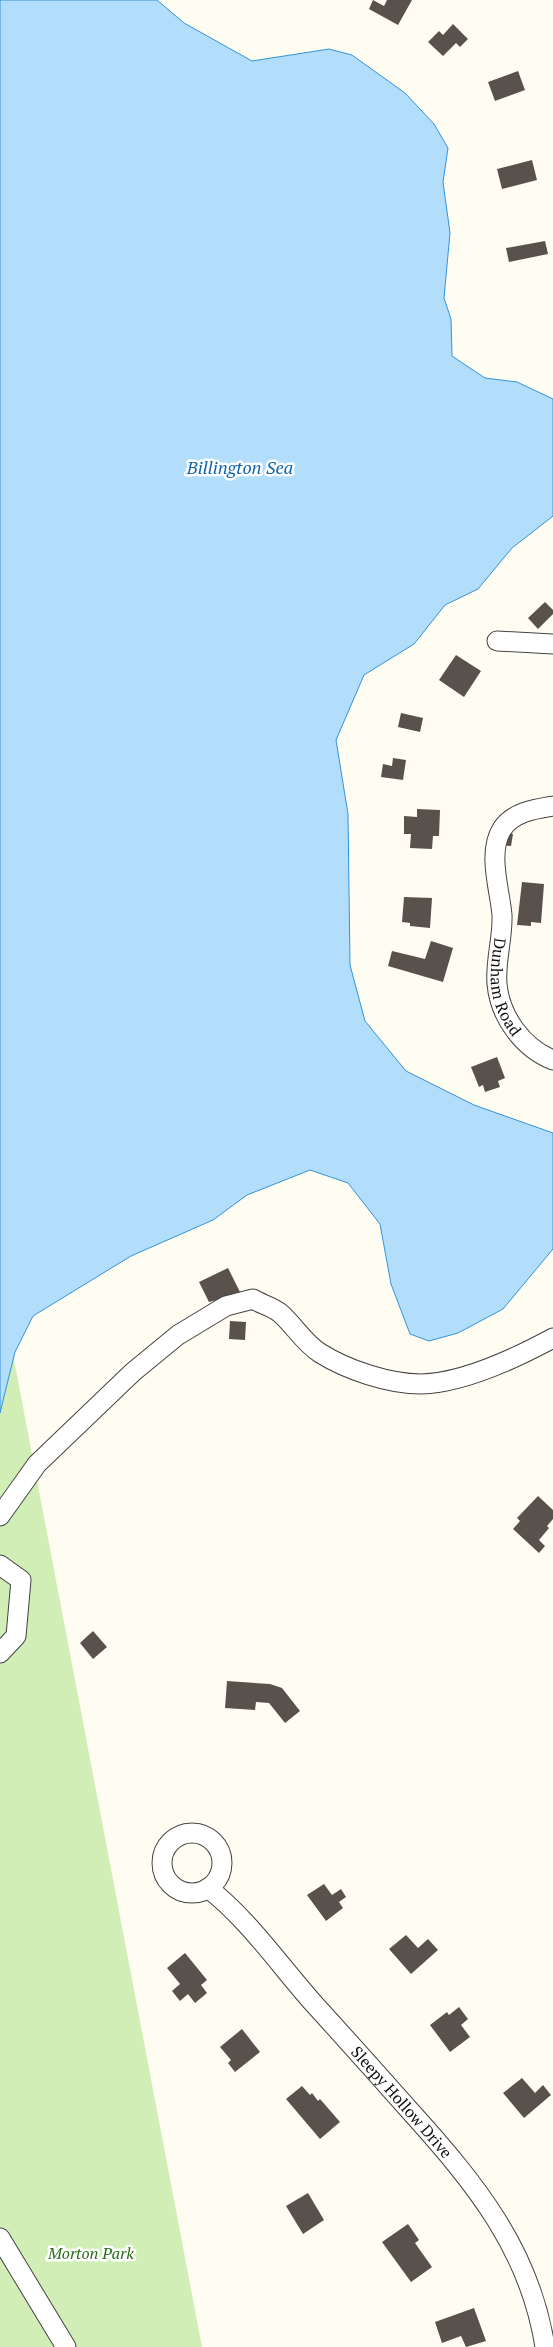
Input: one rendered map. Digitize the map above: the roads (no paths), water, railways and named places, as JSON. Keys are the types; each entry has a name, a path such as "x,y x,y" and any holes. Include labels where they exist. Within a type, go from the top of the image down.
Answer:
{"street":[{"path":"497,642 553,644"},
{"name":"Dunham Road","path":"553,806 531,810 515,817 502,829 495,856 502,917 497,984 504,1013 529,1046 553,1060"},
{"path":"0,1516 37,1464 133,1372 178,1335 226,1306 253,1299 279,1312 318,1352 340,1364 369,1376 421,1384 452,1379 508,1361 553,1338"},
{"path":"0,1565 21,1580 16,1636 0,1653"},
{"name":"Sleepy Hollow Drive","path":"208,1888 232,1907 313,2002 442,2146 482,2196 509,2240 527,2277 540,2314 545,2347"},
{"path":"0,2238 66,2347"}],"water":[{"name":"Billington Sea","path":"0,0 157,0 184,23 252,61 329,49 352,55 405,93 434,124 448,148 443,182 450,233 444,298 451,319 452,356 485,378 517,382 553,399 553,516 512,548 478,589 445,605 414,644 364,675 336,740 348,814 350,965 365,1021 406,1071 474,1105 553,1133 553,1249 503,1309 458,1333 429,1341 410,1334 391,1284 380,1224 348,1183 310,1170 247,1195 213,1220 131,1256 33,1316 15,1352 0,1413"}],"park label":[{"name":"Morton Park","path":"91,2253"}]}
